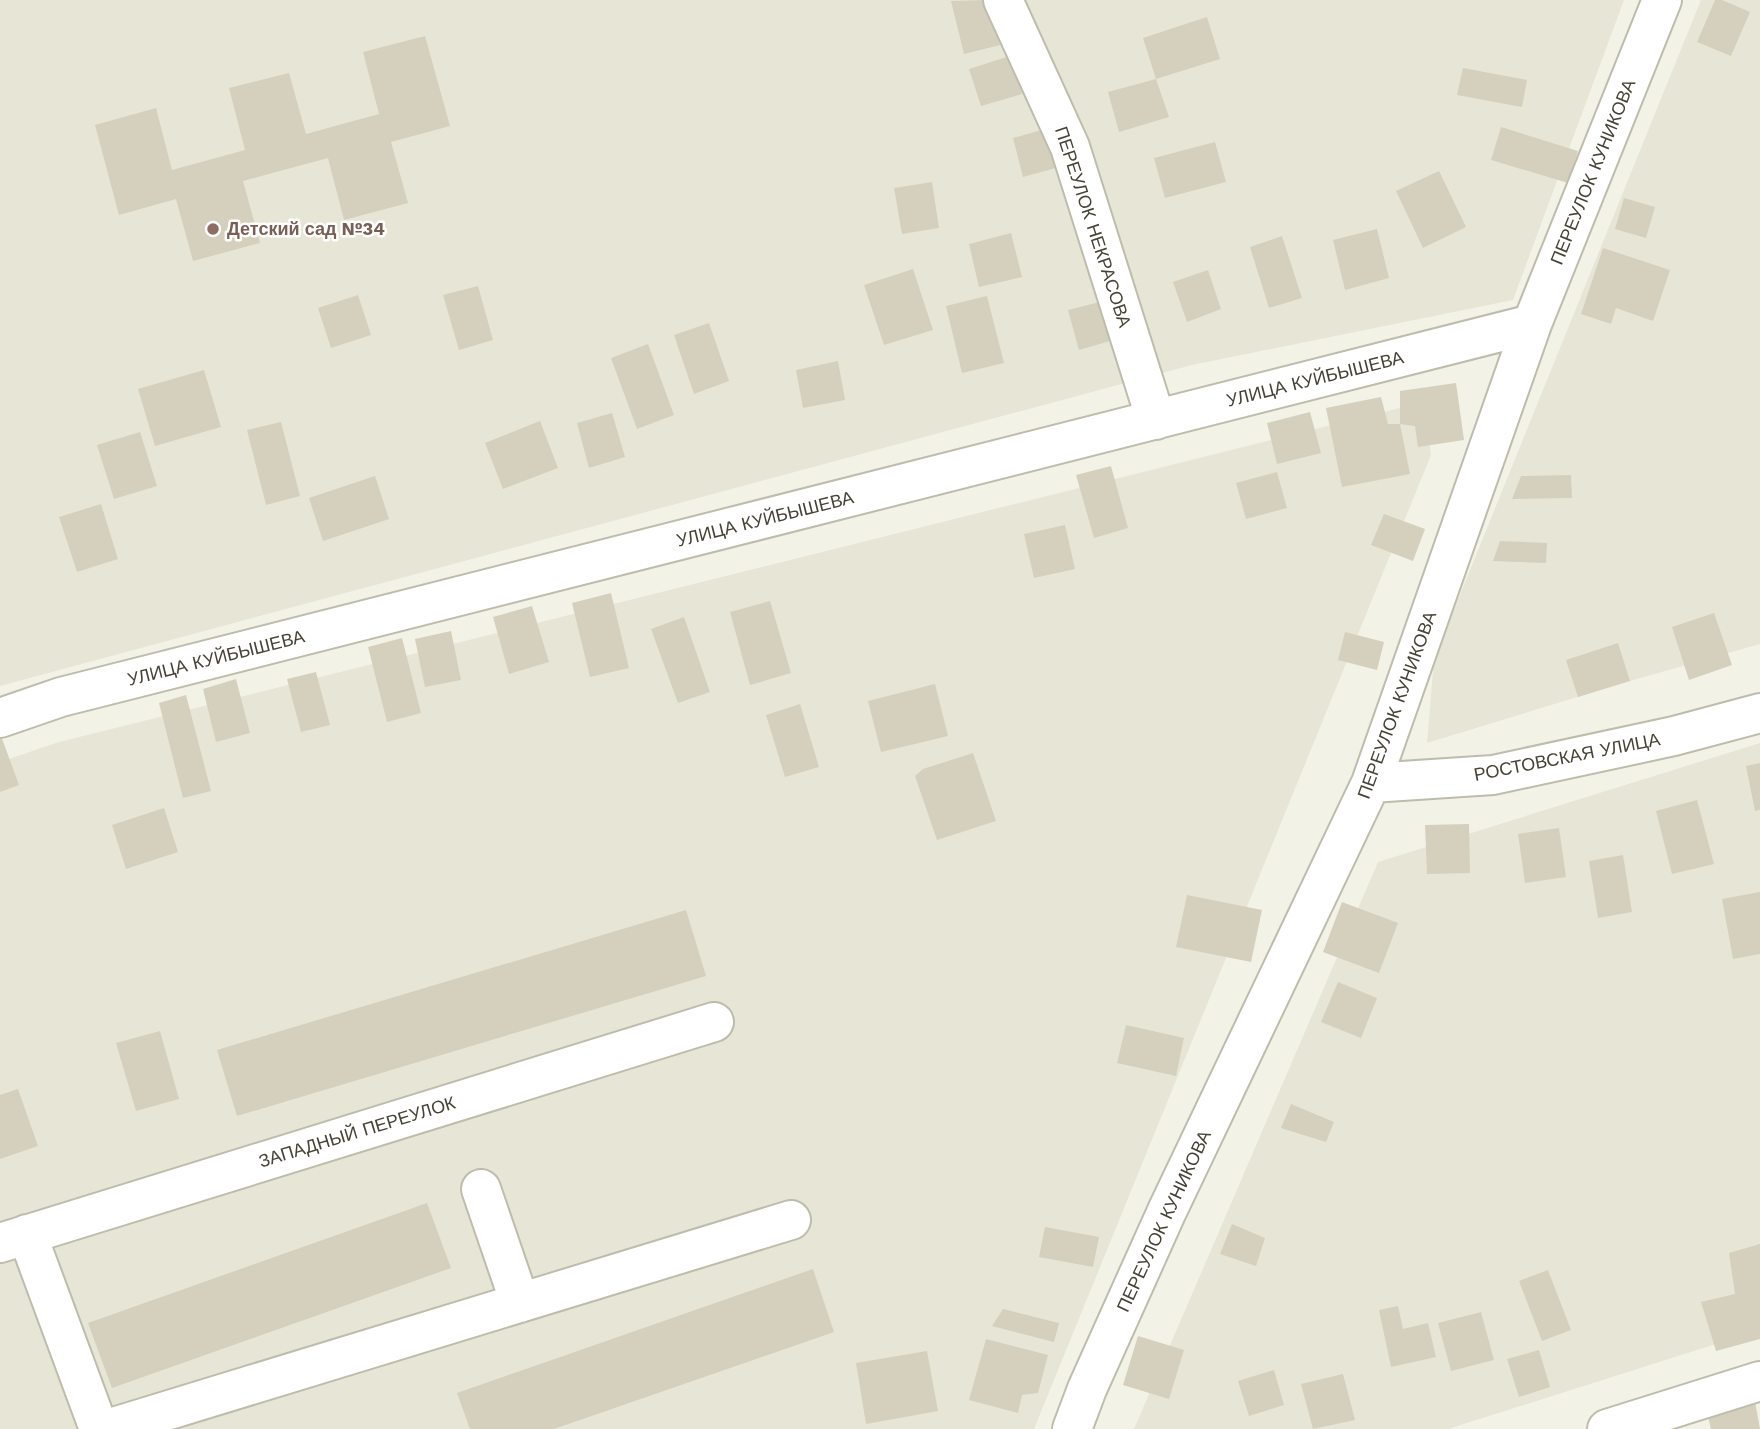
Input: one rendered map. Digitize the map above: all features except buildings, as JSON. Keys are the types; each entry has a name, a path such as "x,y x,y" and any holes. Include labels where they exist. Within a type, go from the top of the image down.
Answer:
{"street":[{"name":"ПЕРЕУЛОК НЕКРАСОВА","path":"1003,0 1070,147 1156,420"},
{"name":"ПЕРЕУЛОК КУНИКОВА","path":"1072,1429 1087,1389 1167,1211 1371,783 1532,324 1661,0"},
{"name":"УЛИЦА КУЙБЫШЕВА","path":"0,718 61,697 1532,324"},
{"name":"РОСТОВСКАЯ УЛИЦА","path":"1371,783 1493,775 1674,736 1760,713"},
{"name":"ЗАПАДНЫЙ ПЕРЕУЛОК","path":"14,1238 714,1021"},
{"path":"481,1189 520,1303"},
{"path":"107,1429 791,1220"},
{"path":"14,1238 99,1429"},
{"path":"1607,1429 1760,1381"}],"shaded area":[{"path":"0,0 1624,0 1513,300 1192,365 0,686"},
{"path":"1701,0 1760,0 1760,644 1427,743 1434,659"},
{"path":"1424,402 1431,455 1034,1429 0,1429 0,762 59,742"},
{"path":"1760,743 1760,1330 1448,1429 1134,1429 1378,862"}],"place":[{"name":"Детский сад №34","path":"213,229"}]}
